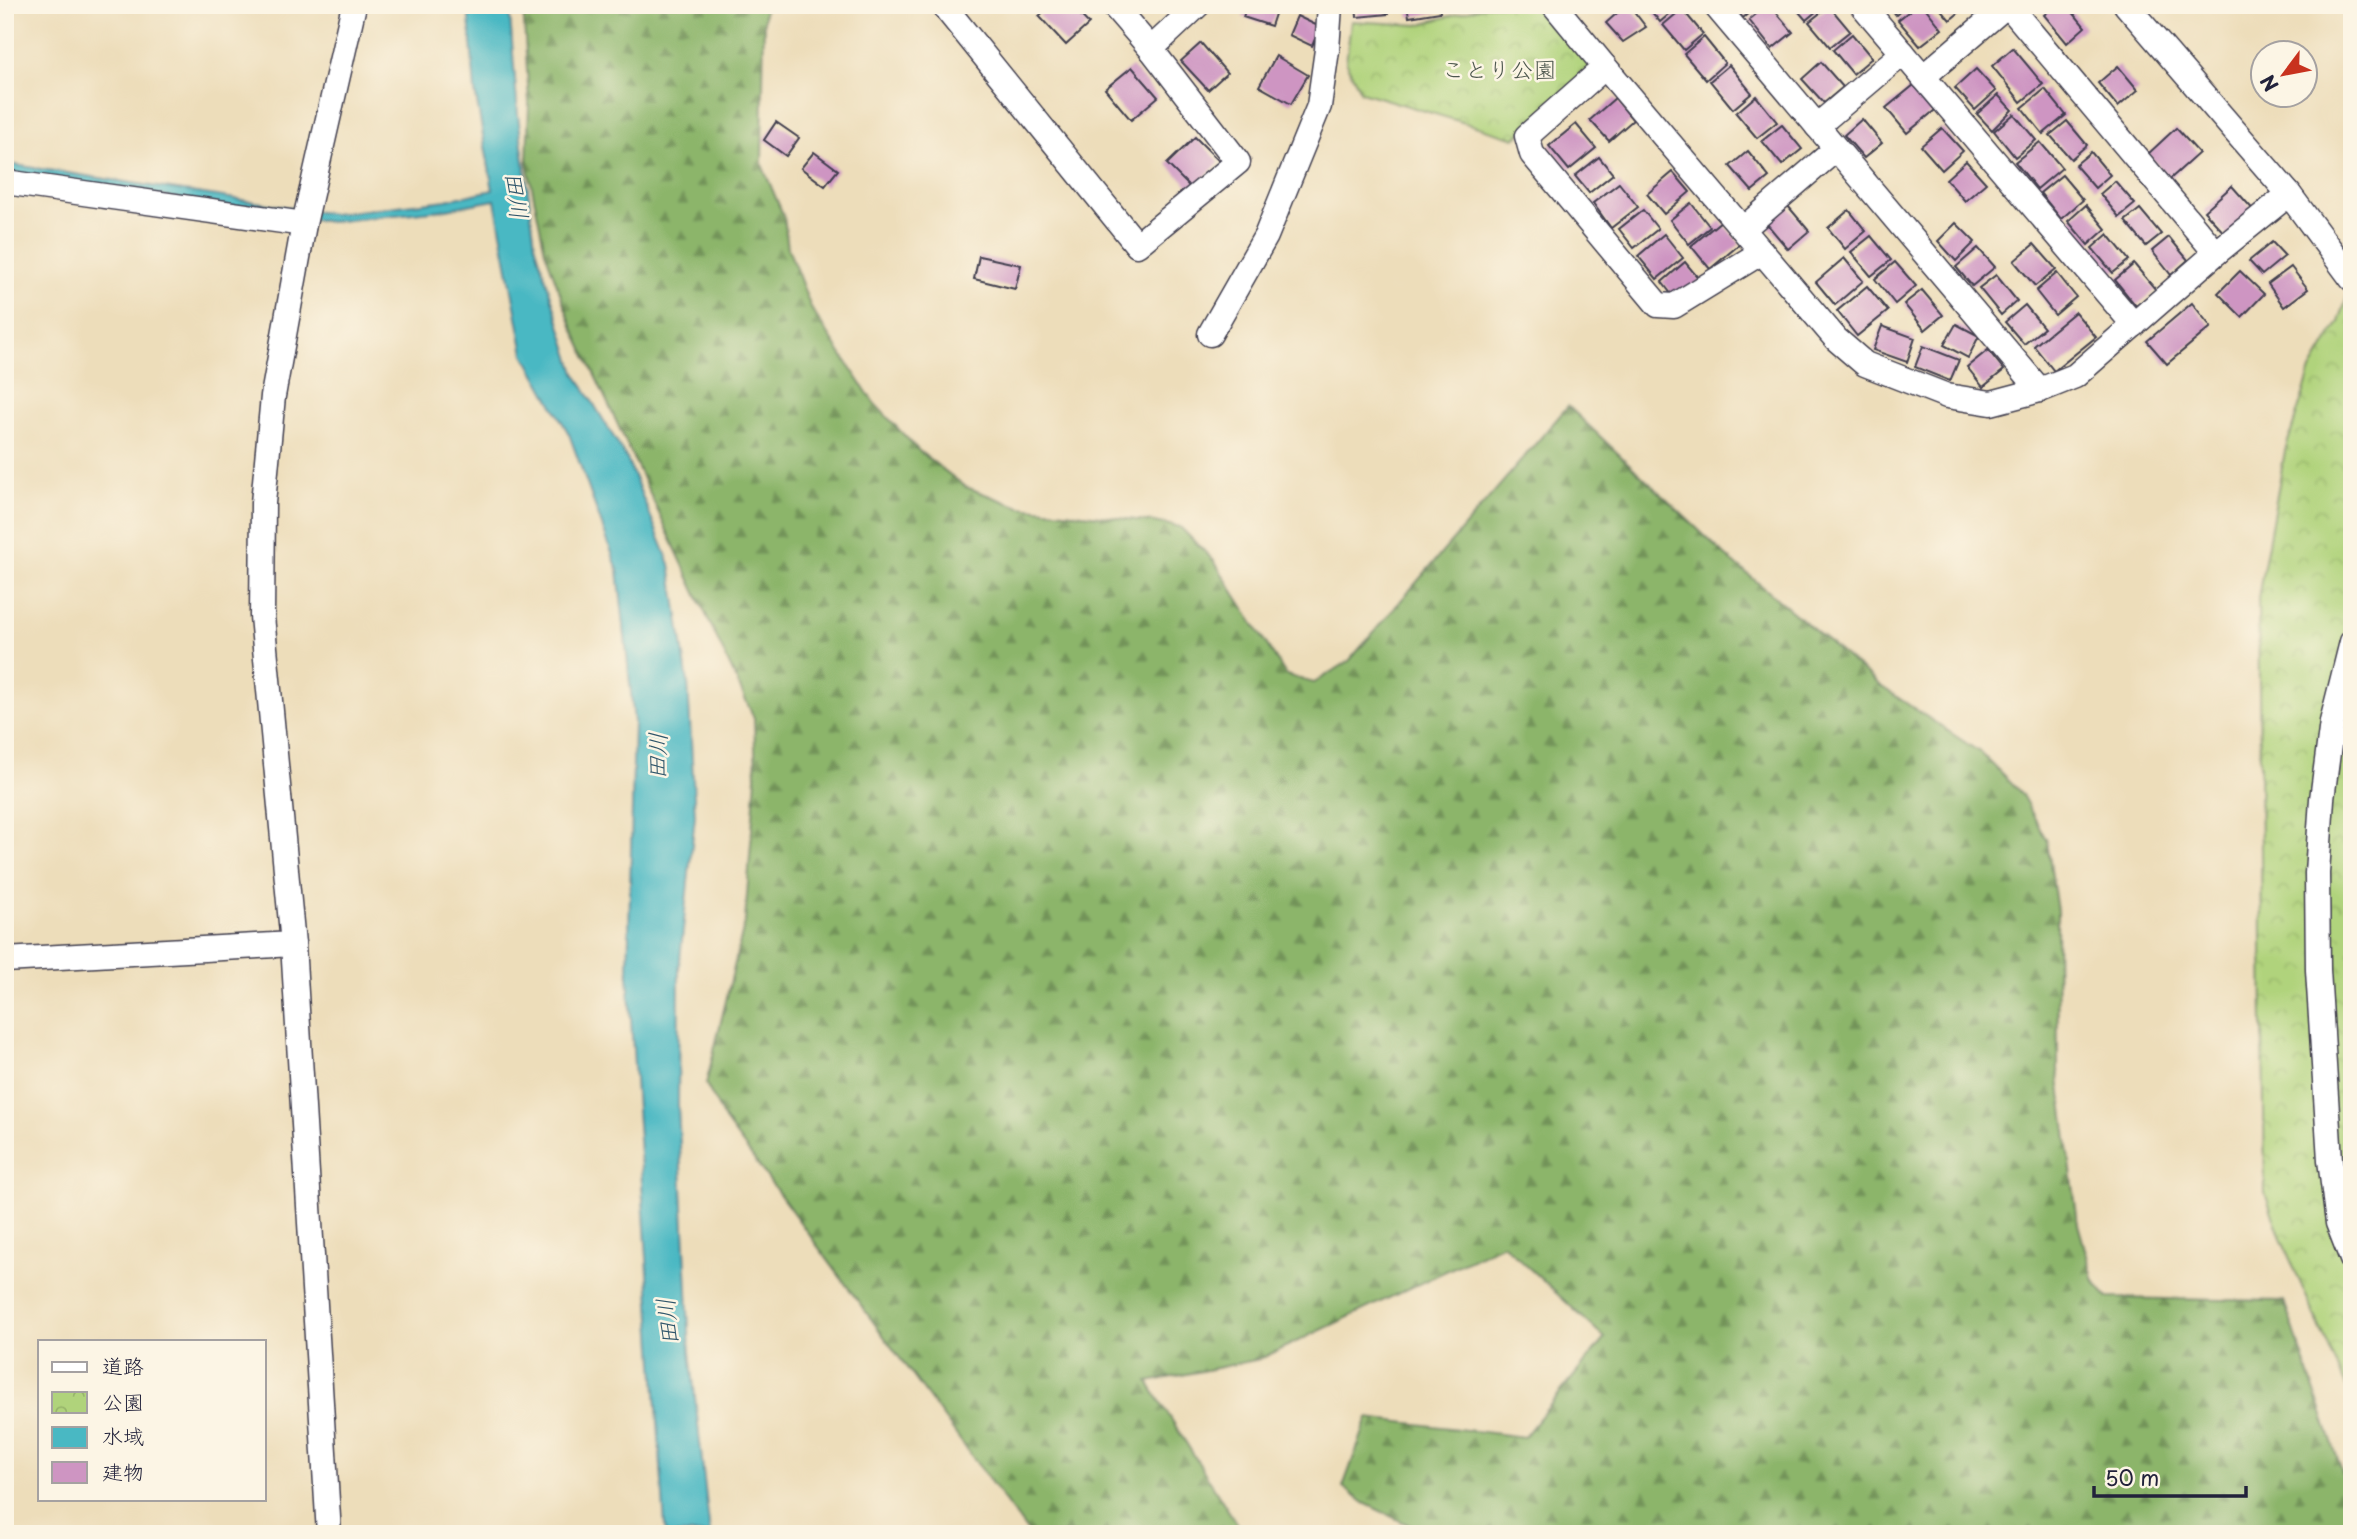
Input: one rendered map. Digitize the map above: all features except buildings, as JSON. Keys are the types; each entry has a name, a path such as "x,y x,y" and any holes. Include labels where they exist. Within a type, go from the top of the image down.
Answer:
{"street":[{"path":"329,1534 293,944 262,616 263,503 273,396 304,224 354,5"},
{"path":"943,5 1138,245 1238,162 1113,5"},
{"path":"1151,50 1198,5"},
{"path":"1210,334 1266,236 1319,106 1330,5"},
{"path":"1554,5 1836,339 1865,364 1947,396 1991,403 2040,390 2075,376 2216,253 2289,194"},
{"path":"1714,5 2040,390"},
{"path":"1862,5 2134,325"},
{"path":"1923,77 2007,5 2216,253"},
{"path":"2126,5 2289,194 2352,279"},
{"path":"1817,126 1903,53"},
{"path":"1605,67 1527,136 1532,154 1658,305 1674,306 1762,252"},
{"path":"1743,229 1836,149"},
{"path":"5,182 304,224"},
{"path":"2352,642 2332,722 2322,799 2317,873 2318,970 2330,1160 2339,1223 2352,1259"},
{"path":"5,960 293,944"}],"green space":[{"path":"523,5 767,5 764,13 762,165 784,217 788,248 812,310 874,403 919,451 966,487 1020,507 1180,527 1214,561 1286,675 1314,683 1349,661 1568,406 1725,555 1882,687 1981,753 2021,793 2047,841 2057,911 2058,1070 2078,1224 2094,1281 2108,1298 2284,1301 2346,1484 2352,1494 2352,1534 1427,1534 1364,1503 1343,1487 1368,1418 1524,1437 1605,1338 1503,1244 1260,1359 1148,1382 1243,1534 1029,1534 725,1120 706,1084 745,921 756,777 754,718 572,326 545,251 527,163 529,103"},
{"name":"ことり公園","path":"1489,5 1542,5 1597,67 1515,138 1361,92 1346,63 1351,21 1418,25"},
{"path":"2352,282 2352,1400 2282,1241 2265,1193 2258,598 2285,451 2311,370 2339,322"}],"water":[{"name":"田川","path":"468,5 509,5 518,115 535,244 575,373 627,459 670,564 688,683 695,816 679,969 678,1105 690,1351 710,1534 666,1534 665,1527 628,975 634,722 618,570 569,434 524,354 495,200 441,210 330,222 12,173 5,214 5,166 9,164 333,214 446,200 493,190 475,91"}]}
